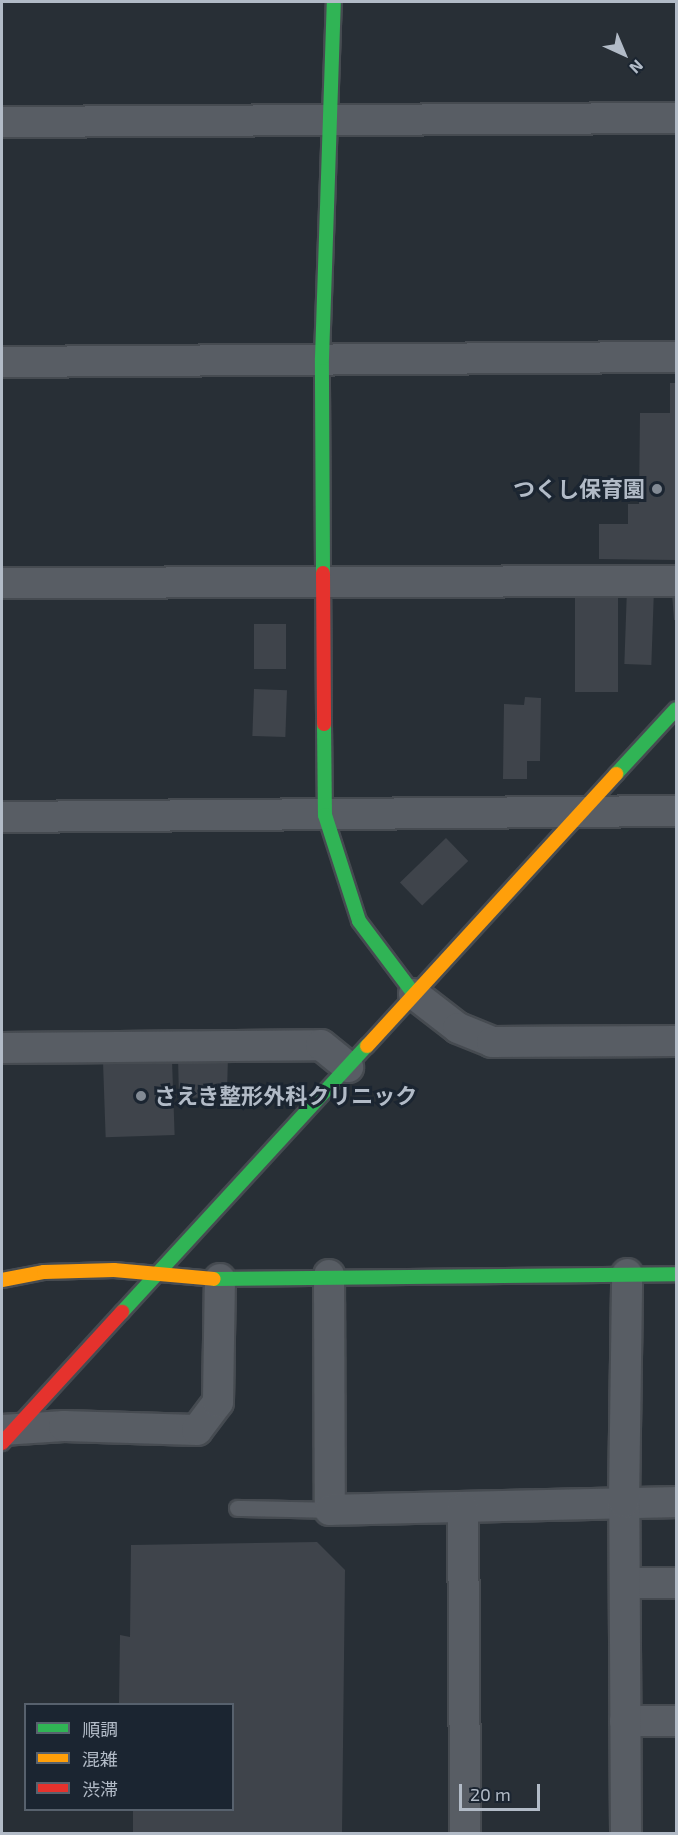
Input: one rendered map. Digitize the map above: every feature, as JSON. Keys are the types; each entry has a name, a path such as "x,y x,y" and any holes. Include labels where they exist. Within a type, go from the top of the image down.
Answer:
{"street":[{"path":"334,2 332,119 322,358 324,814 360,921 414,994 458,1028 492,1042 676,1041"},
{"path":"2,122 676,118"},
{"path":"2,362 676,357"},
{"path":"2,583 323,580 676,581"},
{"path":"6,1434 159,1272 676,709"},
{"path":"2,817 585,810 676,811"},
{"path":"2,1048 321,1045 348,1067"},
{"path":"2,1280 44,1272 159,1272 220,1279 329,1275 676,1274"},
{"path":"626,1833 624,1502 627,1274"},
{"path":"329,1275 330,1510 676,1502"},
{"path":"6,1434 64,1426 197,1430 218,1402 220,1279"},
{"path":"463,1508 465,1833"},
{"path":"626,1583 676,1583"},
{"path":"625,1721 676,1721"}],"lane":[{"path":"237,1508 330,1510"}],"building":[{"path":"670,383 676,383 676,560 599,559 599,524 628,524 628,504 639,504 640,413 670,413"},
{"path":"575,587 618,587 618,692 575,692"},
{"path":"627,588 654,589 651,665 624,664"},
{"path":"672,593 676,593 676,620 674,620"},
{"path":"254,624 286,624 286,669 254,669"},
{"path":"254,689 287,690 285,737 252,736"},
{"path":"525,697 541,698 540,761 527,761 527,779 503,779 504,704 524,705"},
{"path":"446,838 468,861 422,905 400,882"},
{"path":"228,1056 227,1092 220,1097 179,1098 178,1057"},
{"path":"172,1060 175,1135 106,1137 103,1062"},
{"path":"317,1542 345,1570 342,1834 133,1834 133,1811 234,1811 234,1703 119,1703 120,1635 130,1637 131,1545"}],"traffic: fast":[{"path":"323,573 322,358 334,2"},
{"path":"616,774 676,709"},
{"path":"324,724 325,815 359,921 414,994"},
{"path":"122,1312 367,1046"},
{"path":"214,1279 676,1274"}],"traffic: slow":[{"path":"367,1046 616,774"},
{"path":"2,1280 44,1272 114,1270 214,1279"}],"traffic: jam":[{"path":"323,573 324,724"},
{"path":"2,1443 122,1312"}],"place":[{"name":"つくし保育園","path":"657,489"},
{"name":"さえき整形外科クリニック","path":"141,1096"}]}
